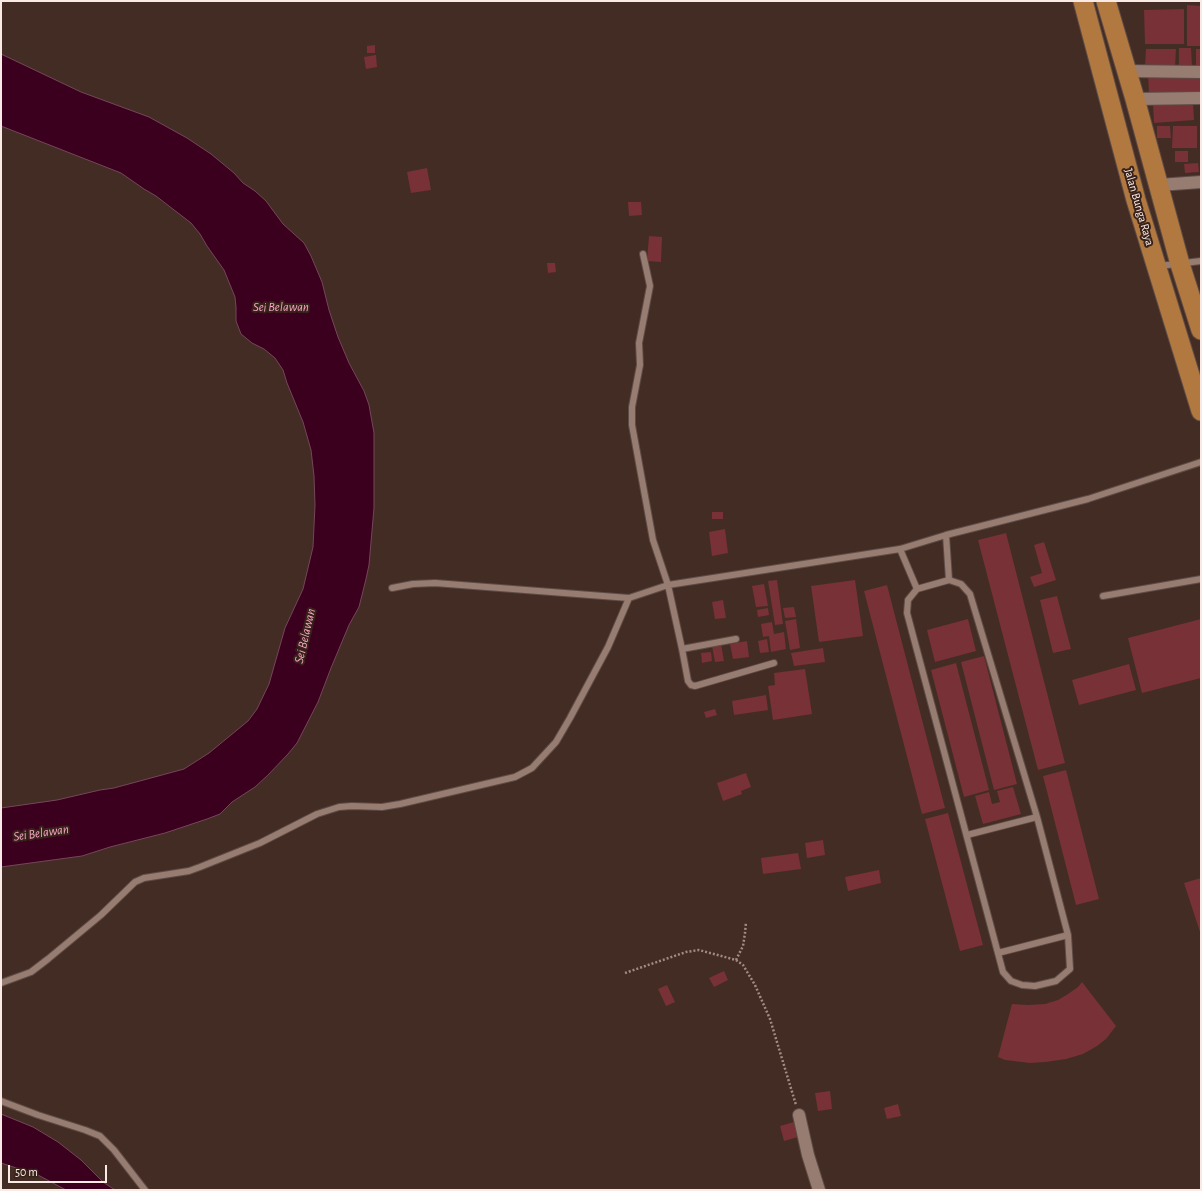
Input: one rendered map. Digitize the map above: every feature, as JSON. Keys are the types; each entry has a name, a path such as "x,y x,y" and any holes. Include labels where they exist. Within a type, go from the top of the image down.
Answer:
{"main road":[{"name":"Jalan Bunga Raya","path":"1083,1 1136,200 1201,411"},
{"name":"Jalan Bunga Raya","path":"1106,1 1160,185 1180,264 1201,330"}],"street":[{"path":"1127,71 1201,72"},
{"path":"1135,99 1201,98"},
{"path":"1160,185 1201,182"},
{"path":"799,1115 808,1155 819,1190"}],"lane":[{"path":"643,254 650,286 639,343 640,365 632,407 632,425 653,540 668,585 688,681 691,685 695,686 774,663"},
{"path":"1156,266 1201,261"},
{"path":"392,588 413,584 435,583 629,598 668,585 900,549 946,535 1088,499 1201,462"},
{"path":"946,535 949,580"},
{"path":"900,549 917,589"},
{"path":"1103,596 1201,579"},
{"path":"949,580 961,584 970,594 1037,817 1068,935 1070,969 1056,982 1035,986 1022,985 1011,981 1003,972 907,613 908,600 917,589 949,580"},
{"path":"1,983 31,972 101,914 135,882 144,878 189,871 200,867 260,843 317,814 352,806 382,807 400,804 515,777 532,768 556,742 570,718 608,647 629,598"},
{"path":"682,649 736,639"},
{"path":"967,835 1037,817"},
{"path":"998,953 1068,935"},
{"path":"1,1101 100,1136 114,1150 145,1190"}],"path":[{"path":"736,960 743,946 746,933 746,922"},
{"path":"625,973 686,952 700,950 736,960 743,965 755,985 770,1018 799,1115"}],"water":[{"name":"Sei Belawan","path":"1,54 81,92 149,117 187,138 211,154 234,173 243,183 255,191 266,201 283,224 304,243 322,282 338,337 349,363 364,391 369,405 374,433 374,508 369,565 359,607 349,625 318,702 297,743 268,775 255,787 232,802 220,814 207,819 165,833 82,856 1,867 1,808 57,800 114,788 184,769 209,753 248,721 257,709 269,684 285,628 303,589 313,547 315,505 311,450 303,422 283,370 275,358 241,334 236,321 235,297 224,270 200,234 191,223 156,196 121,173 1,126"},
{"path":"1,1114 33,1127 58,1142 81,1160 103,1182 115,1190 66,1190 38,1175 1,1163"}],"building":[{"path":"1187,5 1201,6 1201,46 1187,46"},
{"path":"1184,9 1184,44 1145,44 1144,10"},
{"path":"375,45 375,53 367,53 367,46"},
{"path":"1179,48 1191,48 1192,66 1179,66"},
{"path":"1146,49 1176,49 1175,67 1145,67"},
{"path":"1196,49 1201,49 1201,66 1196,66"},
{"path":"376,55 377,67 366,69 364,57"},
{"path":"1201,73 1201,93 1149,94 1148,74"},
{"path":"1193,102 1194,120 1154,123 1153,104"},
{"path":"1157,126 1170,126 1171,138 1157,138"},
{"path":"1173,126 1197,126 1197,148 1172,148"},
{"path":"1175,151 1188,151 1188,162 1175,162"},
{"path":"1198,163 1199,172 1185,173 1184,164"},
{"path":"427,168 431,190 411,193 407,172"},
{"path":"628,202 641,202 642,215 629,216"},
{"path":"649,236 662,237 661,262 647,261"},
{"path":"547,263 555,263 556,272 548,273"},
{"path":"712,512 723,512 723,519 712,519"},
{"path":"725,529 728,553 712,556 709,532"},
{"path":"1006,533 1065,763 1038,770 978,540"},
{"path":"1044,542 1056,580 1034,587 1030,577 1042,573 1034,545"},
{"path":"777,580 783,624 775,625 768,581"},
{"path":"855,580 863,636 819,642 811,586"},
{"path":"764,584 768,606 756,607 752,586"},
{"path":"887,585 945,808 922,814 864,591"},
{"path":"1057,596 1071,649 1053,653 1040,600"},
{"path":"723,600 726,618 715,619 712,602"},
{"path":"794,607 796,617 785,618 783,608"},
{"path":"768,608 769,615 758,617 757,610"},
{"path":"796,619 800,648 790,650 785,621"},
{"path":"968,619 976,651 935,662 927,630"},
{"path":"1201,619 1201,678 1142,693 1128,638"},
{"path":"772,622 774,634 784,632 786,649 771,652 769,636 763,637 761,624"},
{"path":"767,639 769,652 760,653 758,641"},
{"path":"747,641 749,657 733,659 730,644"},
{"path":"721,644 724,661 715,662 712,646"},
{"path":"823,648 825,662 794,666 791,653"},
{"path":"711,652 712,661 702,663 701,653"},
{"path":"984,656 1017,784 994,790 961,662"},
{"path":"956,663 989,790 964,797 931,670"},
{"path":"1129,664 1136,690 1079,705 1072,680"},
{"path":"805,669 812,714 773,720 768,686 775,685 774,673"},
{"path":"766,695 768,710 734,715 732,701"},
{"path":"715,709 717,715 706,718 704,712"},
{"path":"1066,770 1099,899 1076,905 1043,776"},
{"path":"746,773 751,787 741,791 742,794 723,801 717,783"},
{"path":"1013,787 1021,814 983,824 975,796 989,792 992,804 1000,802 997,791"},
{"path":"948,813 983,945 960,951 925,819"},
{"path":"823,840 825,855 807,858 805,843"},
{"path":"798,853 801,869 763,874 761,858"},
{"path":"879,870 881,883 848,891 845,877"},
{"path":"1201,878 1201,935 1184,883"},
{"path":"724,971 728,980 714,987 709,978"},
{"path":"1082,982 1116,1026 1106,1039 1083,1054 1066,1059 1030,1063 1005,1060 998,1057 1012,1004 1045,1004 1058,1000 1078,987"},
{"path":"667,985 675,1002 666,1006 658,989"},
{"path":"830,1091 832,1109 818,1111 815,1093"},
{"path":"898,1104 901,1116 887,1119 884,1108"},
{"path":"794,1122 798,1137 784,1141 780,1126"}]}
